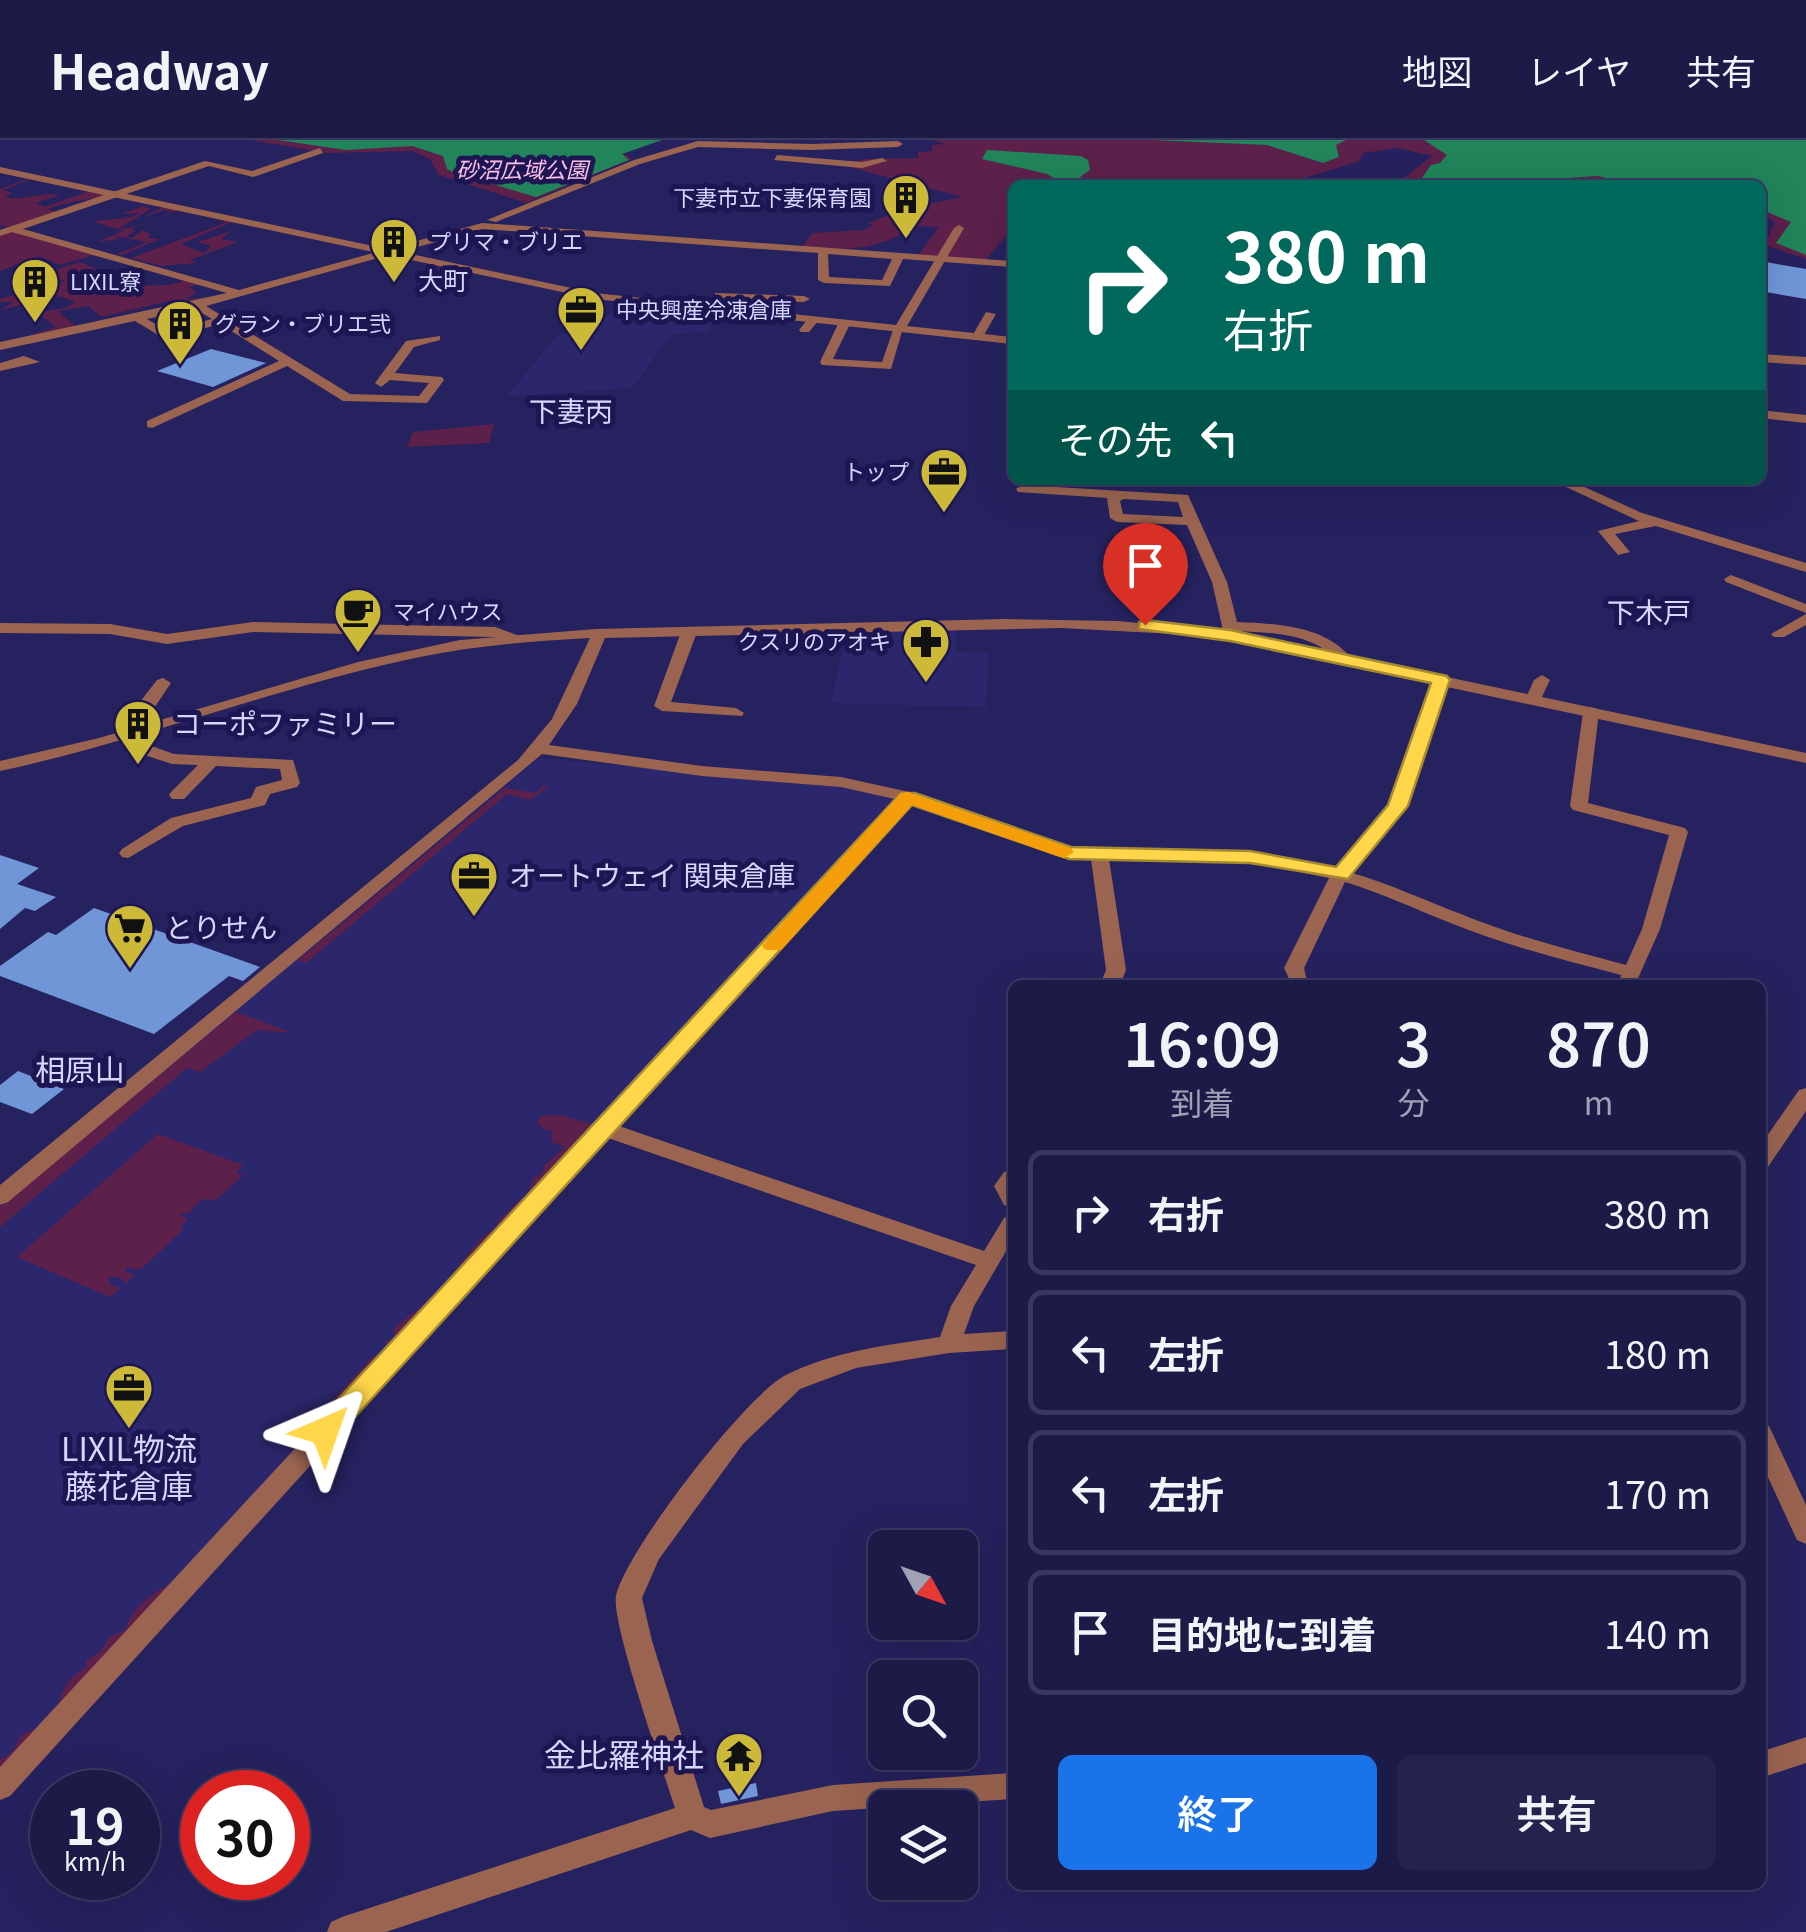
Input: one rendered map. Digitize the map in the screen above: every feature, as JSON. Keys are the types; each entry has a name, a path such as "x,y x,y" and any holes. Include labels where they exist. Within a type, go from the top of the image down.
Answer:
{"street":[{"path":"0,346 242,294 482,226 636,162 692,145 898,144"},
{"path":"773,146 764,157 862,165 882,161"},
{"path":"4,230 208,162 252,174 320,150"},
{"path":"0,170 585,294 809,326 844,324 1008,339"},
{"path":"482,226 1008,264"},
{"path":"844,324 826,362 887,366 899,330 959,228"},
{"path":"4,230 242,294"},
{"path":"823,251 824,280 886,284 899,256"},
{"path":"724,312 719,295 804,299"},
{"path":"196,305 347,398 423,400 438,380 386,376"},
{"path":"977,338 990,314"},
{"path":"138,318 165,335 222,320"},
{"path":"366,399 410,344 436,338"},
{"path":"1766,359 1806,362"},
{"path":"0,367 24,360 34,362"},
{"path":"152,424 287,362"},
{"path":"1766,415 1806,419"},
{"path":"1570,485 1655,522 1806,568"},
{"path":"1023,489 1184,498 1189,521 1221,586 1231,630"},
{"path":"1118,496 1113,498 1117,518 1189,521"},
{"path":"1623,552 1605,531 1655,522"},
{"path":"1731,579 1806,609"},
{"path":"1780,634 1806,619"},
{"path":"0,766 132,736 361,665 517,638 1060,622 1231,630 1345,660 1806,758"},
{"path":"0,628 110,629 167,639 253,627 495,632 517,638"},
{"path":"689,632 662,706 736,713"},
{"path":"0,1197 539,749 573,701 599,634"},
{"path":"1297,980 1294,968 1340,874 1398,806 1441,680"},
{"path":"1533,700 1542,680"},
{"path":"128,854 178,822 259,801 262,792 291,783 287,764 172,759 135,746 132,736 136,720 162,683"},
{"path":"539,749 702,771 841,782 908,798 1050,849 1100,856 1250,857 1340,874 1629,979 1651,929 1679,832 1579,806 1591,712"},
{"path":"178,795 212,760"},
{"path":"0,1787 908,798"},
{"path":"1100,856 1115,962 1111,980"},
{"path":"1766,1151 1806,1095"},
{"path":"605,1129 988,1261"},
{"path":"948,1344 963,1306 1008,1229"},
{"path":"692,1816 638,1642 629,1598 649,1552 734,1437 791,1383 852,1360 948,1344 1008,1340"},
{"path":"1766,1446 1806,1533"},
{"path":"1766,1762 1806,1750"},
{"path":"342,1932 405,1921 692,1816 710,1824 833,1798 1008,1786"}],"shaded area":[{"name":"砂沼広域公園","path":"278,140 662,140 622,154 629,160 536,197 455,173 447,169 443,156 412,146 346,150"},
{"path":"1152,140 1346,140 1336,145 1339,157 1323,163 1267,145"},
{"path":"1424,140 1806,140 1806,255 1776,243 1791,222 1766,212 1766,180 1617,180 1597,176 1555,180 1421,180 1431,165 1440,163 1447,155"},
{"path":"987,150 1081,156 1088,160 1090,170 1080,177 1088,180 1054,180 1047,174 982,159"},
{"path":"619,304 713,315 710,332 672,334 632,388 506,397 558,334 587,333"},
{"path":"958,625 955,652 989,653 986,707 831,703 847,628"},
{"path":"539,758 835,785 900,799 0,1775 0,1207"}],"green space":[{"name":"砂沼広域公園","path":"250,140 662,140 623,153 632,159 526,203 439,175 430,159 412,151 328,153"},
{"path":"931,140 1806,140 1806,259 1766,245 1775,222 1766,217 1766,180 1401,180 1432,156 1398,148 1363,153 1360,161 1297,180 1008,180 1008,234 984,262 917,257 939,227 915,226 889,240 863,247 802,247 812,233 864,230 874,225 867,224 905,208 963,197 841,165 865,159 918,158 918,152 933,151 931,145 946,144"},
{"path":"31,179 3,190 12,193 5,197 60,195 36,203 44,207 90,191 109,195 48,209 59,213 12,229 0,225 0,189"},
{"path":"143,206 151,209 118,229 138,226 172,212 165,210 143,217 163,207 179,210 131,229 136,231 127,236 132,238 143,230 151,234 148,238 160,239 122,255 117,254 147,242 115,236 119,239 97,242 123,231 94,222 134,216 140,213 121,214"},
{"path":"220,220 232,222 181,244 204,253 211,246 197,242 232,231 221,239 238,242 190,260 197,263 162,266 131,258 225,223"},
{"path":"11,231 99,254 59,265 39,256 0,271 0,234"},
{"path":"80,262 135,286 169,285 196,278 205,283 189,287 197,293 185,299 209,297 181,302 178,299 101,317 88,306 58,311 77,328 32,335 56,327 40,315 27,314 66,308 75,302 60,296 0,310 14,302 0,299 65,281 41,274"},
{"path":"494,424 489,443 407,447 413,432"},
{"path":"543,786 548,787 530,800 507,794 306,963 298,960 505,788 536,793"},
{"path":"236,1012 293,1033 257,1030 200,1072 187,1068 0,1227 0,1207"},
{"path":"560,1115 598,1126 320,1423 315,1412 334,1399 370,1359 387,1349 386,1342 395,1337 393,1329 438,1291 500,1219 529,1192 533,1178 540,1176 545,1165 565,1147 552,1142 552,1131 537,1122 541,1116"},
{"path":"158,1134 243,1165 236,1172 243,1175 216,1200 202,1199 190,1212 179,1215 188,1219 180,1227 184,1229 140,1270 127,1267 125,1271 134,1275 125,1284 120,1277 110,1277 109,1285 121,1288 110,1297 17,1257"},
{"path":"169,1585 0,1774 0,1760 13,1751 21,1735 37,1728 57,1706 67,1683 86,1667 86,1661 101,1651 108,1638 126,1630 142,1603"}],"building":[{"path":"1766,262 1806,269 1806,299 1766,292"},
{"path":"211,349 266,363 213,387 157,371"},
{"path":"0,855 39,868 17,884 56,897 35,911 25,908 0,929"},
{"name":"とりせん","path":"94,908 260,967 243,981 229,976 154,1034 0,976 0,966 48,932 56,935"},
{"path":"18,1071 64,1089 32,1114 0,1102 0,1085"},
{"name":"金比羅神社","path":"756,1783 758,1796 721,1804 718,1791"}],"slow traffic":[{"path":"773,946 908,798 1064,852"}],"place":[{"name":"下妻市立下妻保育園","path":"906,240"},
{"name":"プリマ・ブリエ","path":"394,284"},
{"name":"LIXIL寮","path":"35,324"},
{"name":"中央興産冷凍倉庫","path":"581,352"},
{"name":"グラン・ブリエ弐","path":"180,366"},
{"name":"トップ","path":"944,514"},
{"name":"マイハウス","path":"358,654"},
{"name":"クスリのアオキ","path":"926,684"},
{"name":"コーポファミリー","path":"138,766"},
{"name":"オートウェイ 関東倉庫","path":"474,918"},
{"name":"とりせん","path":"130,970"},
{"name":"LIXIL物流 藤花倉庫","path":"129,1430"},
{"name":"金比羅神社","path":"739,1798"}],"district":[{"name":"大町","path":"443,281"},
{"name":"下妻丙","path":"571,412"},
{"name":"下木戸","path":"1649,613"},
{"name":"相原山","path":"80,1071"}],"route":[{"path":"325,1431 908,798 1069,853 1250,857 1340,874 1398,806 1441,680 1230,636 1145,625"}]}
